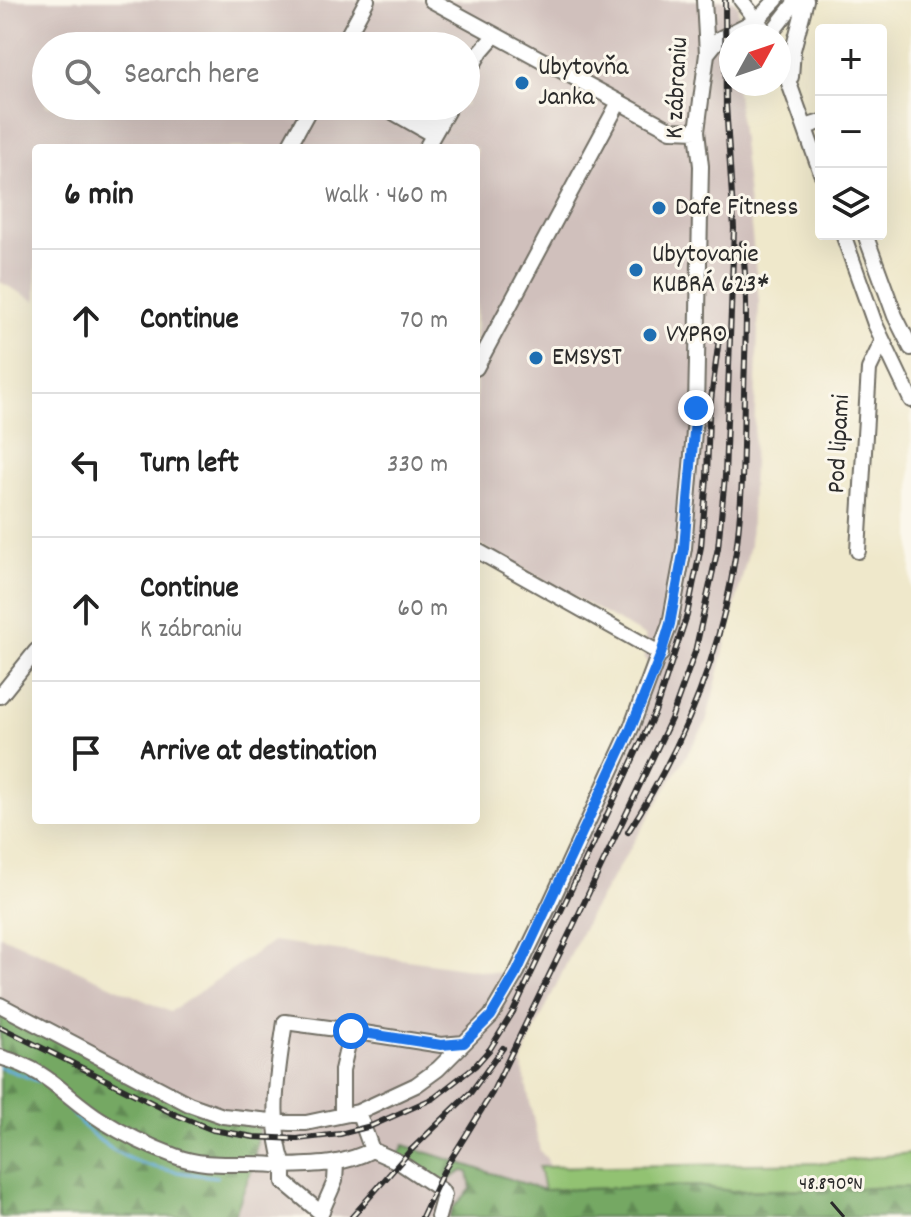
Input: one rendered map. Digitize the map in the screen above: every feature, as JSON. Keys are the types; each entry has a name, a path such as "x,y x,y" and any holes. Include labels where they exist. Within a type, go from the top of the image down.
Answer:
{"street":[{"path":"350,32 367,0"},
{"path":"431,0 619,102 675,136"},
{"name":"K zábraniu","path":"0,1005 189,1104 223,1116 275,1123 306,1123 358,1112 416,1085 438,1069 491,1016 517,972 631,728 661,654 673,609 688,513 696,408 701,225 701,166 697,131 707,54 704,0"},
{"path":"741,0 761,24"},
{"path":"707,54 727,33 758,19 776,0"},
{"path":"778,24 797,0"},
{"path":"806,0 793,50 791,86 819,168"},
{"path":"480,53 495,35"},
{"path":"480,361 619,102"},
{"path":"290,144 303,120"},
{"path":"405,120 430,135"},
{"path":"416,120 430,135"},
{"path":"805,127 815,124"},
{"path":"651,133 675,136 697,131"},
{"path":"845,240 882,342 911,400"},
{"path":"867,240 895,316 911,348"},
{"path":"875,324 895,316"},
{"name":"Pod lipami","path":"858,551 869,369 882,342"},
{"path":"480,552 661,654"},
{"path":"0,696 32,656"},
{"path":"336,1164 335,1181 321,1213 284,1182 284,1166 278,1150 275,1123 276,1080 285,1022 441,1045 464,1043"},
{"path":"342,1115 342,1070 351,1031"},
{"path":"0,1057 42,1073 102,1120 178,1157 213,1164 243,1162 284,1166 336,1164 372,1150"},
{"path":"358,1112 372,1150 399,1162 441,1190 444,1195 438,1217"}],"shaded area":[{"path":"0,0 733,0 738,6 738,24 719,24 719,96 737,96 759,301 750,545 706,723 589,916 527,1047 522,1064 540,1151 549,1167 539,1168 544,1190 405,1146 455,1175 468,1172 471,1189 453,1208 449,1217 234,1217 253,1165 259,1128 220,1118 0,1013 0,935 170,1012 273,941 506,974 631,715 649,664 644,657 645,636 480,545 480,144 32,144 32,299 0,282"}],"green space":[{"path":"0,1013 220,1118 259,1128 253,1165 234,1217 0,1217"},
{"path":"404,1145 544,1190 697,1186 731,1191 911,1187 911,1217 449,1217 453,1208 471,1189 468,1172 463,1171 445,1182 397,1157"},
{"path":"911,1153 911,1187 731,1191 697,1186 544,1190 539,1167 827,1163"}],"waterway":[{"path":"0,1067 38,1081"},
{"path":"57,1095 92,1134 126,1157 166,1170 217,1177"}],"railway":[{"path":"725,0 726,112"},
{"path":"422,1217 443,1172 492,1093 574,924 671,719 695,652 718,548 725,476 734,228 726,104"},
{"path":"628,832 683,732 710,662 730,589 742,472 746,318 742,243"},
{"path":"576,881 655,712 687,615 701,547 709,415 720,331"},
{"path":"0,1027 176,1115 213,1130 254,1137 297,1139 340,1134 371,1126 434,1098 475,1066 490,1049 513,1012 579,873"},
{"path":"352,1217 410,1151 471,1092 503,1048"}],"place":[{"name":"Ubytovňa Janka","path":"522,83"},
{"name":"Dafe Fitness","path":"659,208"},
{"name":"Ubytovanie KUBRÁ 623*","path":"636,270"},
{"name":"VYPRO","path":"650,335"},
{"name":"EMSYST","path":"536,358"}],"route":[{"path":"351,1031 441,1045 464,1043 491,1016 517,972 631,728 661,654 670,624 684,548 696,408"}]}
